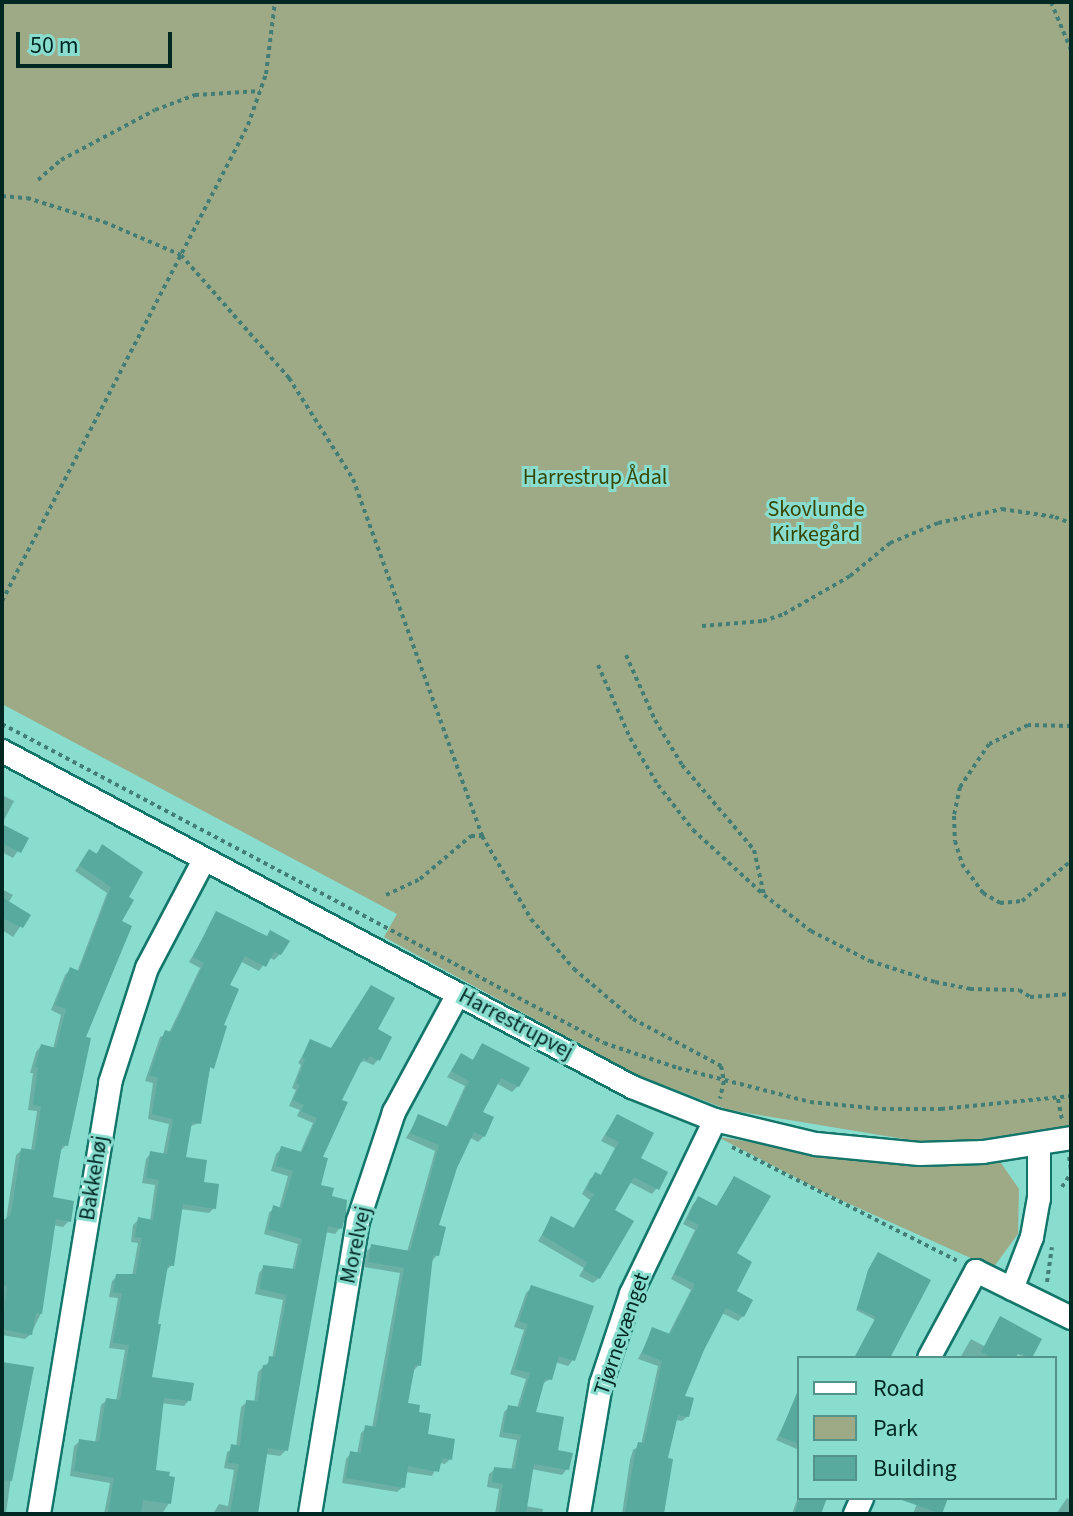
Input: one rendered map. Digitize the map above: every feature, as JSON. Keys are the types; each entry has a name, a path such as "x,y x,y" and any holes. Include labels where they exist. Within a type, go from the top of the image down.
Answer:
{"street":[{"name":"Harrestrupvej","path":"2,751 712,1128 816,1144 920,1154 983,1152 1071,1138"},
{"name":"Bakkehøj","path":"39,1514 110,1083 147,968 204,860"},
{"name":"Morelvej","path":"310,1514 358,1221 394,1112 458,994"},
{"name":"Tjørnevænget","path":"579,1514 601,1384 631,1294 712,1128"},
{"path":"1012,1289 1032,1237 1039,1199 1039,1145"},
{"path":"930,1356 976,1271 1071,1318"}],"path":[{"path":"2,601 248,125 266,74 275,2"},
{"path":"1051,2 1071,50"},
{"path":"38,180 61,160 155,110 195,95 260,91"},
{"path":"2,196 27,198 104,222 181,255 289,378 353,479 482,836 531,919 574,969 633,1019 721,1066 724,1081"},
{"path":"702,626 763,621 784,614 850,576 890,543 938,523 1002,509 1055,517 1071,523"},
{"path":"626,655 655,720 682,765 754,850 764,895"},
{"path":"598,665 630,738 658,785 711,849 764,895 832,943 911,975 970,989 1019,990 1030,997 1071,994"},
{"path":"2,724 604,1043 724,1081 810,1102 882,1109 941,1109 1071,1096"},
{"path":"1071,726 1028,725 989,744 960,787 954,830 967,872 983,893 1000,903 1022,901 1071,861"},
{"path":"386,895 420,879 471,836 482,836"},
{"path":"712,1128 976,1271"}],"green space":[{"name":"Harrestrup Ådal","path":"2,2 1071,2 1071,1126 990,1141 922,1142 729,1110 637,1075 384,937 397,914 2,704"},
{"path":"718,1137 917,1166 1001,1163 1019,1189 1018,1234 993,1268 825,1193"}],"building":[{"path":"2,824 29,838 21,853 2,843"},
{"path":"102,844 143,872 129,897 134,900 122,921 132,926 86,1037 91,1038 68,1146 62,1145 53,1197 74,1201 71,1222 56,1219 42,1314 36,1313 32,1335 2,1329 7,1286 2,1285 2,1221 11,1215 21,1148 35,1150 41,1106 33,1105 38,1068 35,1067 41,1044 56,1048 66,1009 55,1005 70,967 79,971 111,887 79,865 89,849 97,854"},
{"path":"2,897 31,915 23,928 2,918"},
{"path":"216,911 267,936 270,930 290,941 281,955 274,952 266,967 245,956 230,985 239,989 224,1025 227,1026 214,1069 210,1067 201,1124 192,1122 186,1157 207,1160 204,1182 219,1184 216,1209 183,1204 174,1266 168,1265 158,1324 161,1324 152,1377 194,1383 191,1401 164,1398 156,1470 170,1472 169,1476 175,1477 171,1504 143,1500 141,1514 108,1514 114,1478 74,1471 79,1439 99,1442 106,1398 120,1400 129,1345 113,1343 122,1293 113,1292 116,1274 136,1274 142,1238 135,1237 138,1217 153,1220 159,1180 146,1178 150,1151 167,1154 173,1119 152,1114 158,1078 149,1075 165,1030 171,1032 204,963 193,957"},
{"path":"371,985 395,998 378,1029 392,1037 380,1061 370,1056 367,1060 363,1058 342,1100 348,1102 323,1157 328,1158 321,1185 334,1188 332,1196 347,1200 346,1213 342,1229 328,1226 288,1451 268,1448 258,1514 230,1514 239,1464 228,1463 231,1444 240,1446 246,1400 258,1401 263,1365 268,1365 269,1356 275,1357 287,1295 260,1289 263,1265 295,1269 302,1239 268,1229 273,1205 282,1208 293,1171 276,1166 281,1146 302,1152 317,1118 301,1111 304,1105 293,1100 300,1085 296,1083 305,1059 302,1057 310,1039 331,1048"},
{"path":"482,1043 530,1068 519,1087 501,1078 483,1112 494,1117 485,1137 474,1132 457,1168 439,1225 446,1227 439,1256 433,1255 421,1366 415,1365 408,1403 420,1405 419,1412 431,1414 428,1434 455,1439 452,1460 442,1458 439,1472 408,1466 405,1488 346,1478 350,1451 361,1453 365,1425 376,1427 404,1268 368,1262 371,1244 410,1251 439,1145 410,1133 418,1114 448,1127 469,1081 451,1071 461,1053 473,1060"},
{"path":"617,1114 654,1133 641,1158 668,1172 659,1190 634,1177 615,1210 634,1221 600,1279 583,1270 587,1262 542,1235 551,1216 574,1228 594,1194 586,1189 595,1172 601,1175 619,1142 605,1135"},
{"path":"734,1176 771,1196 737,1253 752,1262 737,1291 753,1300 744,1317 726,1308 704,1350 685,1396 694,1398 689,1417 678,1415 668,1458 673,1459 664,1514 625,1514 635,1453 638,1442 644,1443 662,1361 642,1353 652,1327 670,1334 695,1284 674,1274 699,1225 687,1219 698,1196 717,1206"},
{"path":"878,1252 931,1280 891,1356 855,1356 876,1317 857,1308 868,1270"},
{"path":"531,1285 594,1306 575,1361 559,1356 552,1380 545,1379 536,1412 564,1417 558,1450 573,1453 569,1470 534,1464 526,1514 514,1514 499,1512 503,1484 492,1482 494,1467 515,1469 521,1435 503,1432 508,1405 520,1407 530,1373 515,1369 528,1324 519,1321"},
{"path":"1000,1316 1042,1339 1033,1356 1018,1353 1017,1356 989,1356 981,1352"},
{"path":"2,1362 34,1367 12,1481 2,1480"},
{"path":"797,1393 797,1443 779,1436"},
{"path":"799,1500 826,1500 821,1514 794,1514"},
{"path":"902,1500 947,1500 942,1514"}],"park label":[{"name":"Skovlunde Kirkegård","path":"816,522"}]}
